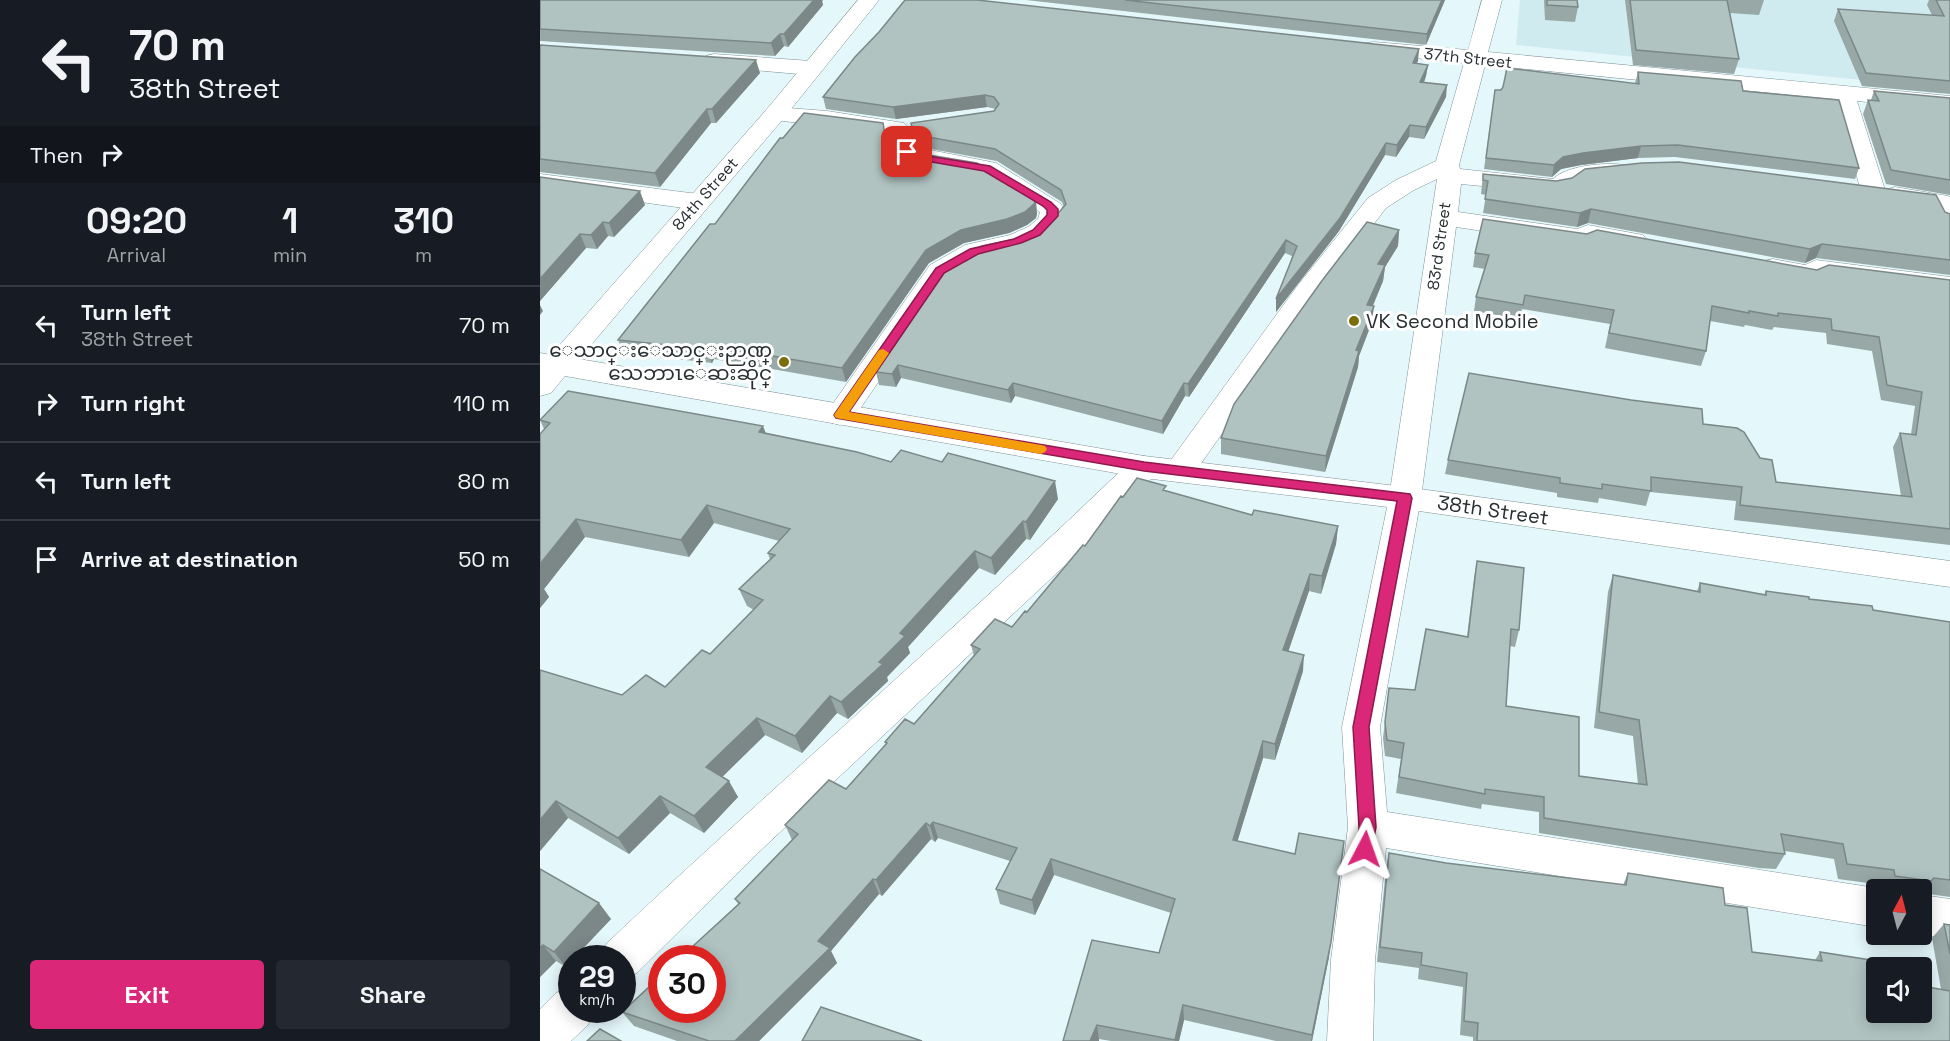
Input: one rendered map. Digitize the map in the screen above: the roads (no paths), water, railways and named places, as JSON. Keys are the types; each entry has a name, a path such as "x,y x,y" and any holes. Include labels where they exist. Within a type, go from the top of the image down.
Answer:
{"street":[{"name":"84th Street","path":"547,371 775,114 868,0"},
{"name":"83rd Street","path":"1350,1041 1353,960 1368,827 1361,727 1405,498 1449,170 1474,59 1491,0"},
{"name":"37th Street","path":"1356,46 1950,103"},
{"path":"690,59 811,68"},
{"path":"1843,93 1861,189 1939,201 1946,206 1950,220"},
{"path":"775,114 907,126 899,130 902,147 907,152 926,158 987,168 1053,209 1053,216 1037,232 1018,241 974,251 940,271 840,415"},
{"path":"635,945 747,837 1063,547 1161,469 1308,291 1377,203 1405,185 1449,170 1560,185 1570,176 1647,167"},
{"path":"540,181 698,202"},
{"path":"1443,218 1584,238 1588,233 1654,244"},
{"path":"1751,262 1812,274 1816,268 1950,285"},
{"name":"38th Street","path":"547,371 840,415 1161,469 1405,498 1950,574"},
{"path":"1368,827 1866,906"},
{"path":"1932,916 1950,919"},
{"path":"540,1041 558,1023"}],"place":[{"name":"VK Second Mobile","path":"1354,321"},
{"name":"ေသာင္းေသာင္းဉာဏ္ သေဘာၤေဆးဆိုင္","path":"784,362"}]}
